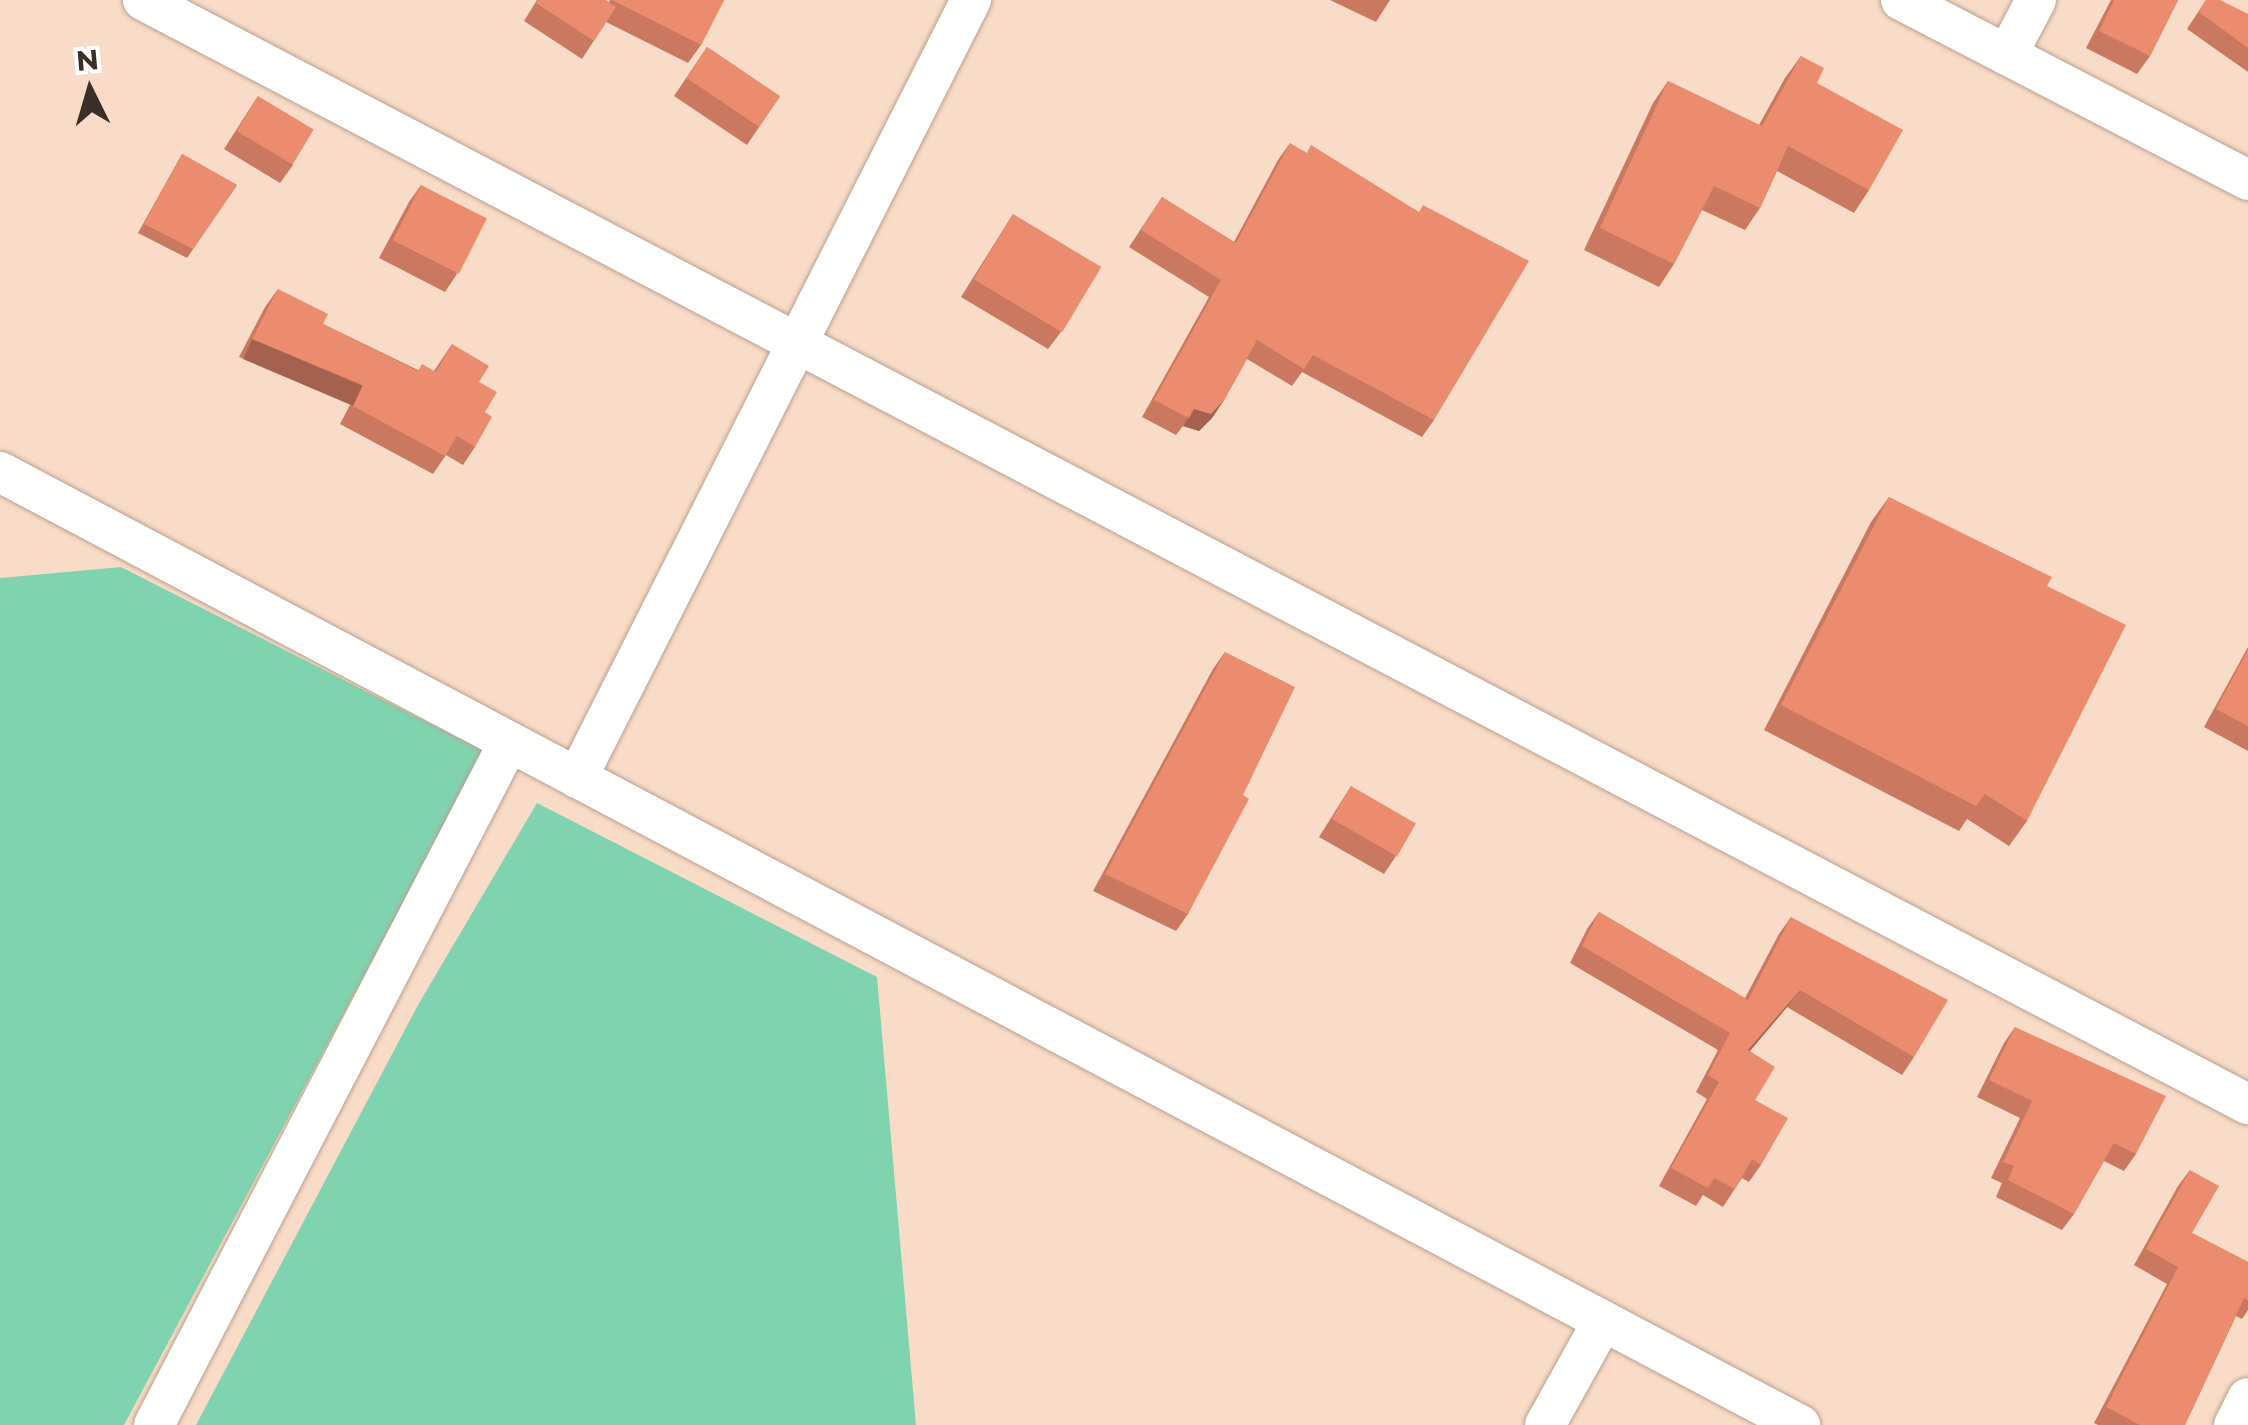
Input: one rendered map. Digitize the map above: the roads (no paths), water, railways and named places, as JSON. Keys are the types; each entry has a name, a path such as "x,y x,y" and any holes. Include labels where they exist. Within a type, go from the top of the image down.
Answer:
{"street":[{"path":"143,0 2248,1104"},
{"path":"577,778 971,0"},
{"path":"1901,0 2248,180"},
{"path":"2006,55 2036,0"},
{"path":"0,472 1800,1425"},
{"path":"154,1425 509,742"},
{"path":"1546,1425 1603,1321"},
{"path":"2234,1425 2248,1398"}]}
